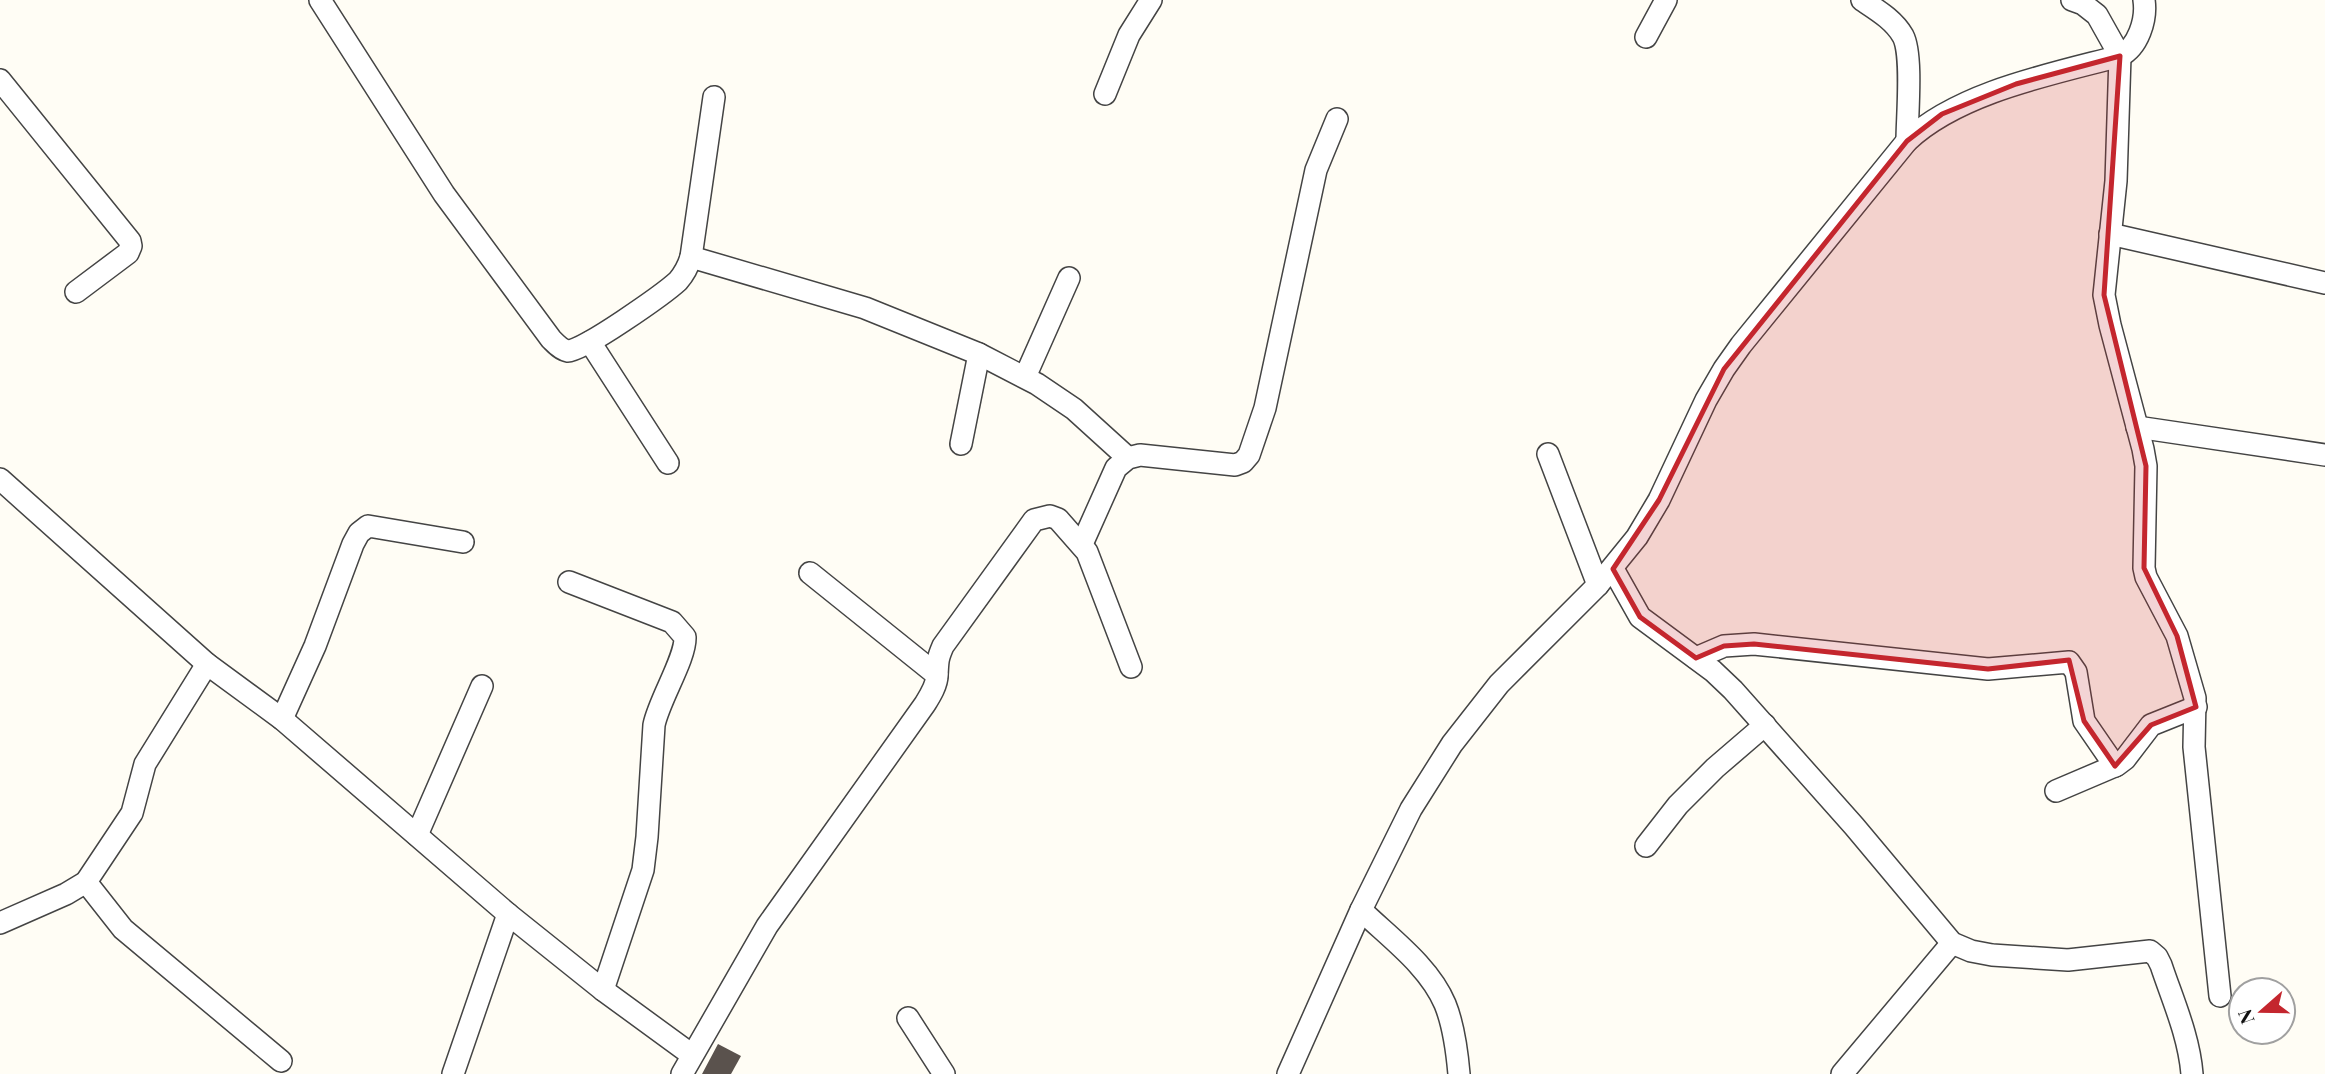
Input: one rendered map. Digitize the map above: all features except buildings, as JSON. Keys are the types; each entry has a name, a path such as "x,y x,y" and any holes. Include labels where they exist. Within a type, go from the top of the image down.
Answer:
{"street":[{"path":"320,0 444,194 551,339 567,351 590,342 668,290 687,270 714,97"},
{"path":"1105,93 1129,35 1151,0"},
{"path":"1646,37 1666,0"},
{"path":"1862,0 1898,28 1905,39 1908,80 1907,141"},
{"path":"2072,0 2083,4 2097,15 2120,55 2116,181 2104,295 2146,466 2146,577 2177,636 2196,707 2194,747 2220,996"},
{"path":"1288,1074 1361,911 1411,809 1452,744 1499,684 1598,585 1637,537 1659,500 1706,400 1741,345 1907,141 1924,125 1942,114 2004,89 2129,51 2138,35 2145,9 2144,0"},
{"path":"0,80 130,241 128,253 76,292"},
{"path":"1082,544 1116,468 1128,458 1140,455 1235,465 1243,462 1249,455 1265,408 1316,170 1337,119"},
{"path":"2110,234 2325,283"},
{"path":"691,257 864,308 979,354 1025,377 1074,409 1128,458"},
{"path":"1025,377 1069,278"},
{"path":"590,342 668,463"},
{"path":"961,444 979,354"},
{"path":"2137,427 2325,455"},
{"path":"1548,454 1598,585"},
{"path":"0,479 207,664 282,719 508,914 603,990 692,1055"},
{"path":"682,1074 766,926 932,692 937,675 935,668 943,646 1034,520 1050,516 1058,519 1082,544 1093,565 1131,667"},
{"path":"282,719 315,646 359,533 368,526 463,542"},
{"path":"1613,569 1640,617 1696,658 1733,690 1854,826 1952,943 1971,951 1992,955 2068,960 2150,951 2157,957 2181,1022 2192,1074"},
{"path":"810,573 937,675"},
{"path":"569,582 672,622 685,637 682,652 657,708 643,870 603,990"},
{"path":"1696,658 1724,646 1754,644 1988,669 2069,662 2076,672 2084,721 2115,766"},
{"path":"0,923 66,894 86,882 132,813 145,764 207,664"},
{"path":"417,835 482,686"},
{"path":"2056,791 2115,766 2125,759 2151,725 2196,707"},
{"path":"1646,846 1678,805 1715,768 1765,725"},
{"path":"86,882 123,929 281,1061"},
{"path":"1361,911 1410,956 1438,992 1451,1023 1459,1074"},
{"path":"453,1074 508,914"},
{"path":"1842,1074 1952,943"},
{"path":"908,1018 944,1074"}],"highlighted area":[{"path":"2120,56 2104,295 2146,466 2144,568 2177,636 2196,707 2151,725 2115,766 2084,721 2069,660 1988,669 1754,644 1724,646 1696,658 1640,617 1613,569 1659,500 1724,369 1907,141 1942,114 2016,84"}]}
